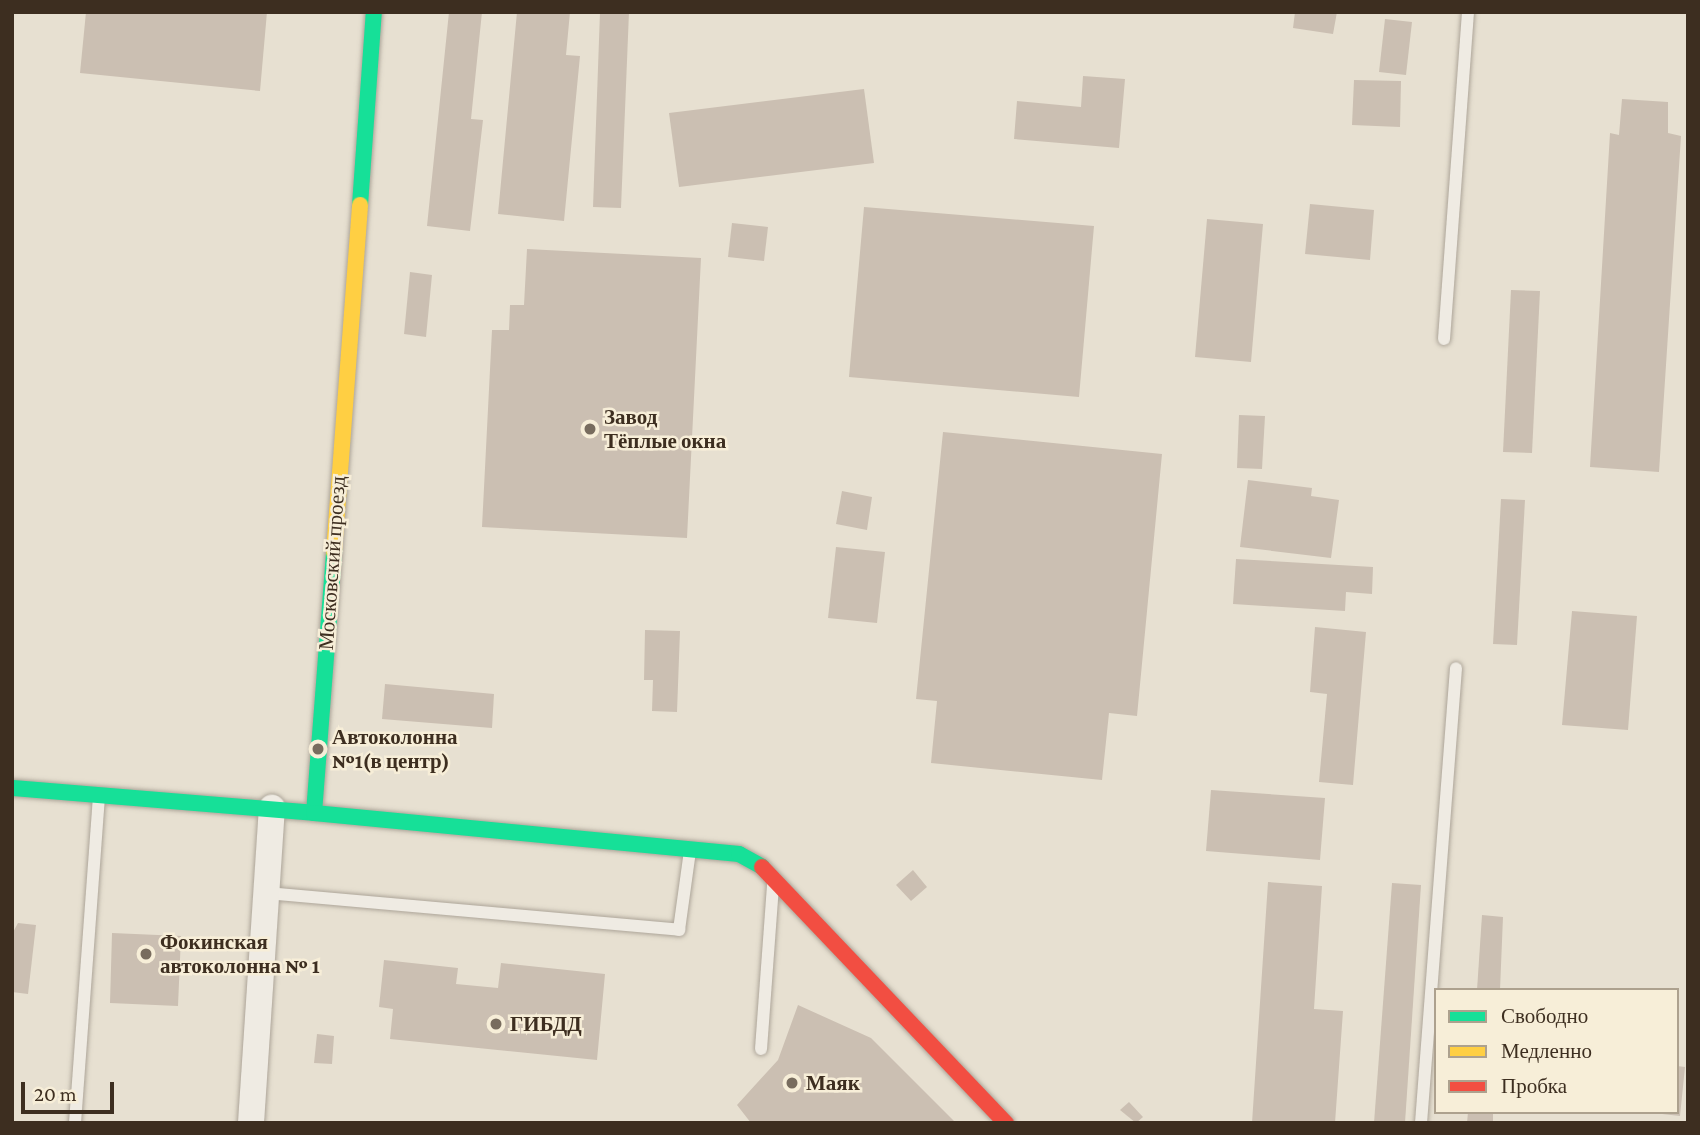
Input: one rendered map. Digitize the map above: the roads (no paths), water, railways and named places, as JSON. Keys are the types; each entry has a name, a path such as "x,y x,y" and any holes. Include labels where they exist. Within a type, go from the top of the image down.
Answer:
{"street":[{"name":"Московский проезд","path":"314,813 374,12"},
{"path":"12,788 272,808 691,847 739,854 774,874 1006,1123"},
{"path":"251,1123 272,808"}],"lane":[{"path":"1444,339 1468,12"},
{"path":"1421,1123 1456,668"},
{"path":"75,1123 99,794"},
{"path":"267,893 679,930 691,847"},
{"path":"761,1049 774,874"}],"place":[{"name":"Завод Тёплые окна","path":"590,429"},
{"name":"Автоколонна №1(в центр)","path":"318,749"},
{"name":"Фокинская автоколонна № 1","path":"146,954"},
{"name":"ГИБДД","path":"496,1024"},
{"name":"Маяк","path":"792,1083"}]}
